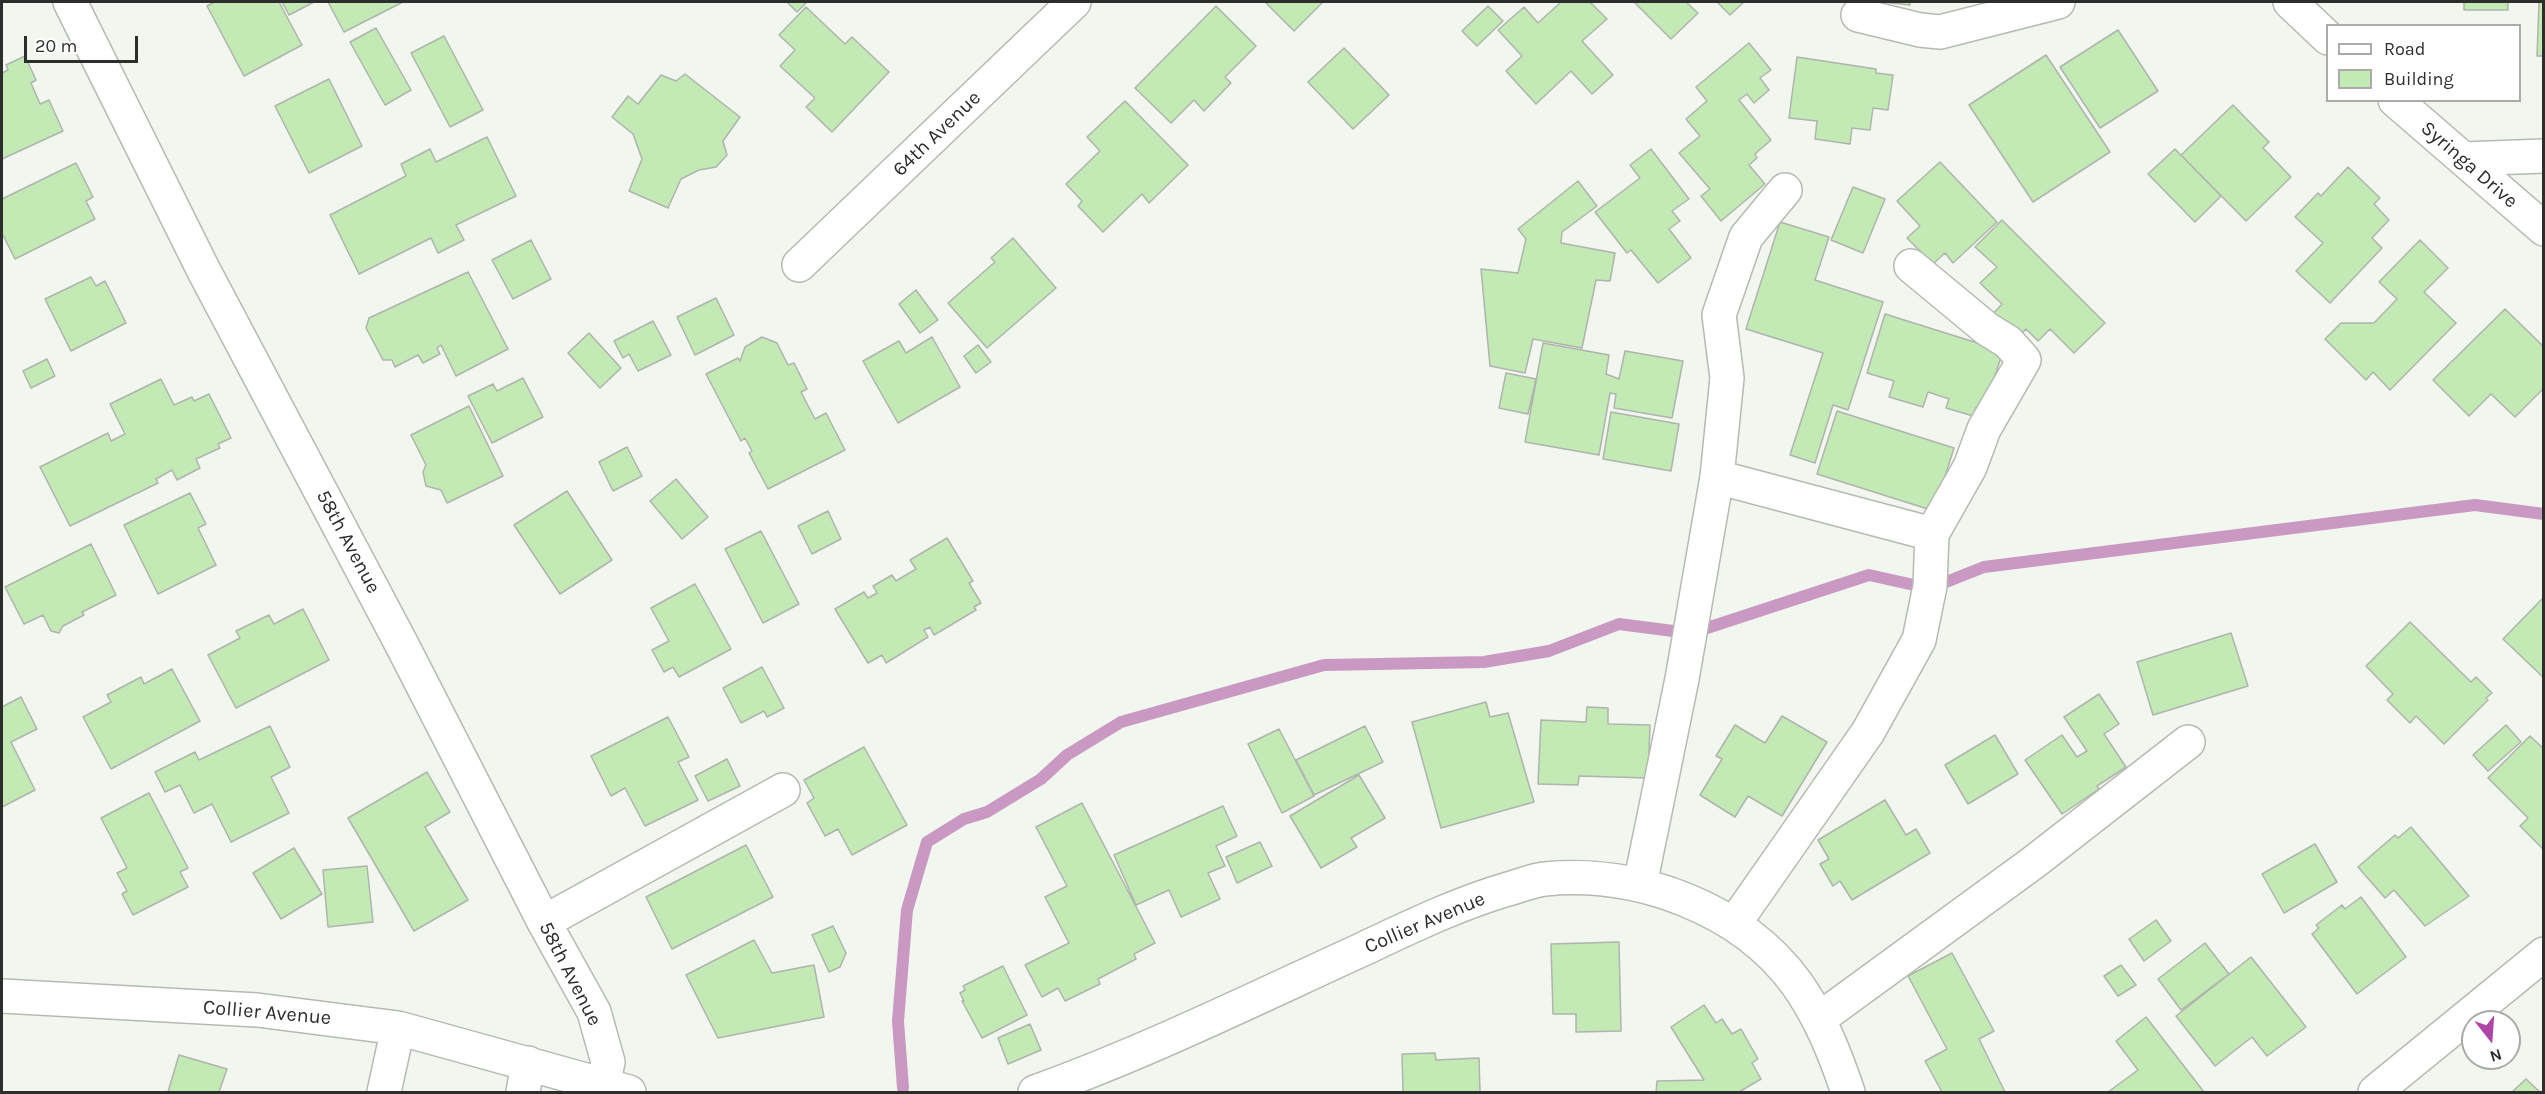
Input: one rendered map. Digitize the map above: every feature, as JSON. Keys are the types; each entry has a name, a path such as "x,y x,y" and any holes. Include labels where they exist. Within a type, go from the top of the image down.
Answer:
{"street":[{"name":"58th Avenue","path":"70,2 204,271 402,645 544,922 594,1012 616,1089"},
{"name":"64th Avenue","path":"799,265 1074,2"},
{"path":"1858,15 1920,30 1940,32 2058,2"},
{"path":"2290,2 2326,36"},
{"name":"Syringa Drive","path":"2397,102 2544,229"},
{"path":"2463,159 2544,156"},
{"path":"1640,885 1682,679 1717,477 1727,378 1719,315 1746,237 1785,190"},
{"path":"1734,924 1868,732 1919,640 1930,586 1932,534 1970,467 1984,429 2024,360 2008,342 1987,329 1911,266"},
{"path":"1717,477 1932,534"},
{"path":"1819,1019 2034,862 2188,742"},
{"path":"544,922 783,790"},
{"name":"Collier Avenue","path":"1035,1092 1147,1046 1468,900 1543,879 1595,878 1640,885 1675,896 1734,924 1770,954 1796,983 1819,1019 1848,1092"},
{"path":"2374,1092 2544,954"},
{"name":"Collier Avenue","path":"2,996 257,1010 398,1028 525,1078 616,1089"},
{"path":"384,1092 398,1028"}],"building":[{"path":"215,2 279,2 302,45 244,76 207,6"},
{"path":"282,2 314,2 289,15"},
{"path":"328,2 403,2 344,32"},
{"path":"787,2 807,2 797,12"},
{"path":"1265,2 1323,2 1294,31"},
{"path":"1561,2 1590,2 1607,19 1582,41 1613,75 1592,94 1571,71 1536,104 1506,71 1522,56 1498,30 1524,7 1538,23"},
{"path":"1634,2 1686,2 1698,13 1671,39"},
{"path":"1717,2 1744,2 1730,15"},
{"path":"1882,2 1910,2 1910,5"},
{"path":"2464,2 2508,2 2508,10 2464,10"},
{"path":"2539,2 2544,2 2544,56 2537,56"},
{"path":"1216,6 1256,46 1225,77 1231,83 1204,111 1194,100 1171,123 1135,88"},
{"path":"1488,6 1503,21 1477,46 1462,31"},
{"path":"806,7 845,44 852,37 889,72 832,132 806,107 815,98 780,66 795,50 779,35"},
{"path":"376,28 411,90 385,105 350,42"},
{"path":"2118,30 2158,91 2100,128 2060,67"},
{"path":"444,36 483,110 450,127 411,53"},
{"path":"1749,43 1771,70 1760,78 1769,90 1754,103 1747,94 1739,100 1771,140 1755,154 1757,158 1749,165 1765,184 1721,221 1701,196 1710,189 1679,153 1700,136 1686,119 1707,101 1696,87"},
{"path":"1344,48 1389,95 1353,129 1308,82"},
{"path":"2046,55 2110,152 2033,202 1969,105"},
{"path":"25,56 36,80 31,83 40,104 49,100 63,131 2,159 2,73 8,70 6,65"},
{"path":"1797,57 1876,69 1876,73 1893,75 1888,110 1873,108 1870,130 1852,128 1850,144 1815,139 1817,121 1789,118"},
{"path":"685,74 740,117 723,141 727,155 716,167 699,170 681,179 668,208 629,191 642,159 633,134 612,117 628,96 638,104 661,75 676,81"},
{"path":"329,79 362,146 309,173 275,106"},
{"path":"1125,101 1188,165 1149,203 1142,194 1103,232 1078,206 1082,201 1066,184 1100,151 1087,137"},
{"path":"2233,105 2269,142 2263,148 2291,177 2246,221 2181,155"},
{"path":"487,137 516,196 456,225 464,240 438,253 431,238 359,274 330,215 406,176 401,164 430,149 436,162"},
{"path":"1651,149 1689,199 1672,211 1680,221 1669,229 1691,258 1658,283 1631,250 1627,253 1595,212 1640,178 1630,165"},
{"path":"2175,149 2221,196 2195,222 2148,174"},
{"path":"1940,162 1997,222 1953,263 1945,253 1933,264 1907,238 1920,226 1897,201"},
{"path":"76,163 93,197 86,201 95,219 15,259 2,233 2,199"},
{"path":"2348,167 2380,198 2374,204 2389,220 2372,238 2382,248 2330,303 2296,271 2323,243 2295,217 2318,193 2321,196"},
{"path":"1578,181 1597,206 1562,232 1561,243 1615,253 1610,281 1596,280 1582,348 1533,339 1525,373 1490,366 1481,269 1518,273 1526,239 1518,229"},
{"path":"1853,187 1885,199 1863,253 1831,240"},
{"path":"2002,220 2105,323 2074,353 2050,329 2038,341 2026,329 2015,340 1991,316 2002,304 1980,283 1997,267 1975,247"},
{"path":"1780,222 1829,237 1815,280 1883,302 1848,410 1833,405 1815,463 1790,455 1823,353 1746,329"},
{"path":"1013,238 1056,288 987,348 948,303 995,262 991,258"},
{"path":"531,240 551,279 513,299 492,260"},
{"path":"2420,240 2448,268 2424,292 2456,323 2390,390 2373,372 2366,380 2325,339 2341,323 2374,323 2397,299 2379,282"},
{"path":"468,272 508,349 456,376 441,345 437,348 440,354 423,363 418,355 395,367 392,360 383,360 366,328 369,318"},
{"path":"91,277 96,286 105,281 126,323 71,351 45,299"},
{"path":"916,290 938,320 920,333 899,304"},
{"path":"716,298 734,335 695,355 677,317"},
{"path":"2505,309 2544,347 2544,388 2515,417 2491,394 2469,416 2433,380"},
{"path":"1885,314 2003,351 1984,410 1976,407 1973,416 1946,408 1949,399 1928,392 1923,407 1889,397 1894,381 1867,373"},
{"path":"653,321 671,355 638,371 629,354 623,358 614,341"},
{"path":"589,333 621,368 600,388 568,353"},
{"path":"762,337 777,343 788,365 794,363 807,389 801,392 815,419 826,413 845,450 768,489 749,453 752,451 745,438 741,441 706,374 738,358 740,361 745,347"},
{"path":"932,337 960,387 898,423 863,361 899,341 906,353"},
{"path":"1543,343 1609,355 1606,374 1619,379 1625,351 1683,361 1672,418 1614,408 1616,394 1610,393 1599,455 1525,442"},
{"path":"978,345 991,362 976,373 964,356"},
{"path":"47,359 55,376 31,388 23,371"},
{"path":"1506,373 1536,379 1528,414 1499,408"},
{"path":"523,378 543,417 492,443 468,396 493,384 497,391"},
{"path":"161,379 174,405 192,397 194,401 209,394 231,438 218,444 220,448 196,459 200,468 177,480 172,470 156,479 158,483 70,526 40,467 108,433 111,441 125,434 110,404"},
{"path":"469,406 503,476 447,503 441,490 426,486 423,472 426,465 411,435"},
{"path":"1837,411 1954,448 1934,511 1817,474"},
{"path":"1611,412 1679,424 1671,471 1603,459"},
{"path":"627,447 642,476 613,491 599,462"},
{"path":"676,479 708,517 682,539 650,501"},
{"path":"567,491 612,560 560,594 514,525"},
{"path":"190,493 206,524 198,528 216,565 158,594 124,525"},
{"path":"828,511 841,539 812,554 798,526"},
{"path":"761,531 799,604 763,623 725,549"},
{"path":"947,538 973,581 969,583 981,603 974,607 976,610 934,635 930,627 924,630 928,637 886,663 882,655 868,663 835,609 864,592 868,598 877,593 873,586 892,575 896,581 916,569 910,560"},
{"path":"91,544 116,595 82,612 84,615 63,626 59,633 51,631 43,615 24,624 5,587"},
{"path":"695,584 731,649 679,677 673,667 664,672 652,650 669,641 651,608"},
{"path":"2544,597 2544,678 2503,639"},
{"path":"303,609 329,660 236,708 208,655 240,638 236,631 269,615 274,624"},
{"path":"2410,622 2471,682 2476,677 2492,693 2486,698 2488,700 2444,744 2416,716 2410,723 2387,700 2393,694 2366,666"},
{"path":"2231,633 2248,686 2153,715 2137,662"},
{"path":"762,667 784,708 767,717 764,711 741,723 723,688"},
{"path":"172,669 200,721 111,769 83,717 111,702 107,695 141,677 144,684"},
{"path":"2099,694 2119,724 2104,734 2126,767 2097,786 2099,789 2062,814 2025,760 2062,735 2077,757 2087,751 2064,717"},
{"path":"21,697 37,729 11,742 35,790 2,807 2,707"},
{"path":"1486,702 1490,717 1508,713 1534,802 1441,828 1412,722"},
{"path":"1587,707 1608,708 1608,724 1650,725 1648,778 1579,776 1578,785 1538,784 1541,720 1586,722"},
{"path":"1782,716 1827,742 1782,816 1748,796 1735,817 1700,795 1722,759 1716,756 1735,725 1765,743"},
{"path":"668,717 689,757 678,762 698,800 645,826 625,788 611,796 591,756"},
{"path":"2506,725 2521,742 2488,771 2473,755"},
{"path":"270,726 290,767 271,777 289,813 231,842 212,804 194,813 180,785 165,792 155,772 195,752 199,760"},
{"path":"1365,726 1383,762 1314,795 1296,760"},
{"path":"1279,729 1314,796 1282,813 1248,744"},
{"path":"1995,735 2018,774 1968,804 1945,765"},
{"path":"2530,736 2544,749 2544,850 2520,826 2528,818 2488,778"},
{"path":"864,747 907,825 852,855 838,829 825,836 807,803 814,798 804,780"},
{"path":"727,759 740,786 708,801 695,776"},
{"path":"427,772 450,812 425,827 468,900 414,931 348,818"},
{"path":"1359,775 1385,818 1351,838 1357,847 1321,868 1290,816"},
{"path":"149,793 188,868 180,872 188,887 133,915 122,894 127,891 117,873 127,868 101,818"},
{"path":"1885,800 1906,835 1916,829 1930,853 1852,900 1840,881 1833,886 1820,864 1829,859 1818,840"},
{"path":"1082,803 1155,943 1134,954 1136,959 1098,979 1100,984 1065,1001 1058,988 1042,997 1025,965 1069,943 1045,897 1067,886 1036,827"},
{"path":"1223,806 1237,836 1216,846 1225,866 1208,873 1220,899 1181,917 1169,890 1136,905 1114,855"},
{"path":"2411,827 2469,896 2425,926 2394,890 2385,898 2358,867 2395,835 2398,838"},
{"path":"1260,842 1272,866 1237,883 1226,857"},
{"path":"2315,844 2337,882 2284,913 2262,874"},
{"path":"746,845 773,897 672,949 646,897"},
{"path":"294,848 322,894 281,919 253,873"},
{"path":"367,866 373,922 328,927 323,870"},
{"path":"2361,897 2406,957 2357,994 2312,934 2319,928 2316,925 2342,905 2345,909"},
{"path":"2156,920 2171,941 2144,961 2129,939"},
{"path":"833,926 846,953 840,967 829,972 812,935"},
{"path":"754,940 772,973 814,965 824,1017 718,1038 686,975"},
{"path":"1619,942 1621,1031 1576,1032 1576,1014 1553,1014 1551,944"},
{"path":"2205,943 2229,974 2181,1010 2158,979"},
{"path":"1952,953 1994,1031 1979,1039 2005,1092 1942,1092 1925,1061 1947,1049 1908,976"},
{"path":"2251,957 2306,1027 2267,1056 2252,1037 2215,1066 2176,1016"},
{"path":"2121,965 2136,985 2118,996 2104,976"},
{"path":"1003,966 1027,1015 982,1038 960,993 965,990 963,986"},
{"path":"1704,1005 1716,1023 1722,1019 1732,1034 1741,1029 1758,1059 1752,1063 1761,1079 1739,1092 1656,1092 1657,1081 1704,1080 1671,1027"},
{"path":"2146,1017 2204,1092 2108,1092 2138,1070 2116,1041"},
{"path":"1030,1024 1041,1050 1008,1064 998,1038"},
{"path":"1435,1053 1436,1060 1479,1058 1480,1092 1403,1092 1402,1054"},
{"path":"179,1055 227,1069 219,1092 168,1092"},
{"path":"2526,1079 2540,1092 2512,1092"}],"waterway":[{"path":"1941,584 1984,567 2475,505 2544,514"},
{"path":"903,1088 898,1021 907,910 927,842 964,819 987,812 1041,779 1067,755 1121,722 1324,665 1484,662 1549,651 1619,624 1673,631 1704,629 1869,575 1914,585"}]}
